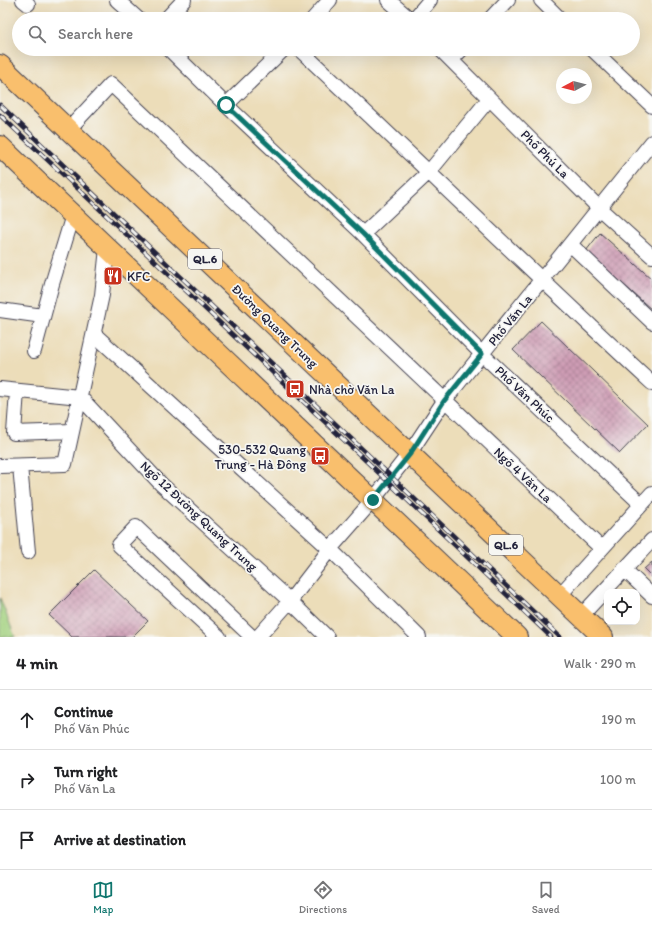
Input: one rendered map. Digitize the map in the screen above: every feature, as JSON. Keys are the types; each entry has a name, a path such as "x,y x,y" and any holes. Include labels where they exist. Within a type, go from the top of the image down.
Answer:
{"highway":[{"name":"Đường Quang Trung","path":"0,65 603,637"},
{"path":"0,146 517,637"}],"street":[{"path":"118,0 131,12"},
{"path":"173,12 184,0"},
{"path":"319,12 330,0"},
{"path":"388,0 402,12"},
{"path":"420,12 430,0"},
{"path":"497,12 508,0"},
{"path":"541,0 553,12"},
{"name":"Phố Văn Phúc","path":"176,56 363,234 482,354 641,504"},
{"path":"226,105 277,56"},
{"path":"306,56 542,281 652,383"},
{"name":"Phố Phú La","path":"447,56 600,209 652,256"},
{"path":"451,60 455,56"},
{"path":"599,56 652,106"},
{"name":"Ngõ 4 Văn La","path":"68,130 111,84 444,401 601,548"},
{"path":"363,234 429,172 489,99"},
{"name":"Phố Văn La","path":"258,637 290,601 330,549 373,500 410,454 444,401 542,281 570,244 650,151"},
{"path":"34,351 73,215"},
{"path":"570,244 652,322"},
{"path":"0,466 65,464 102,295 108,248"},
{"path":"0,310 43,316"},
{"path":"94,334 330,549 420,637"},
{"path":"0,389 80,397"},
{"path":"17,391 14,433 72,431"},
{"name":"Ngõ 12 Đường Quang Trung","path":"80,397 161,484 290,601 327,637"},
{"path":"20,466 28,552"},
{"path":"559,596 652,493"},
{"path":"219,637 119,545 136,527 252,637"},
{"path":"581,616 652,540"},
{"path":"624,569 652,596"}],"green space":[{"path":"0,598 15,637 0,637"}],"building":[{"path":"600,233 652,279 652,310 586,251"},
{"path":"541,321 648,424 620,453 513,350"},
{"path":"652,562 652,577 644,569"},
{"path":"94,570 148,621 132,637 72,637 49,615"}],"railway":[{"path":"0,105 560,637"},
{"path":"0,115 551,637"}],"place":[{"name":"KFC","path":"113,276"},
{"name":"Nhà chờ Văn La","path":"295,389"},
{"name":"530-532 Quang Trung - Hà Đông","path":"320,456"}],"route":[{"path":"226,105 363,234 482,354 444,401 410,454 373,500"}]}
